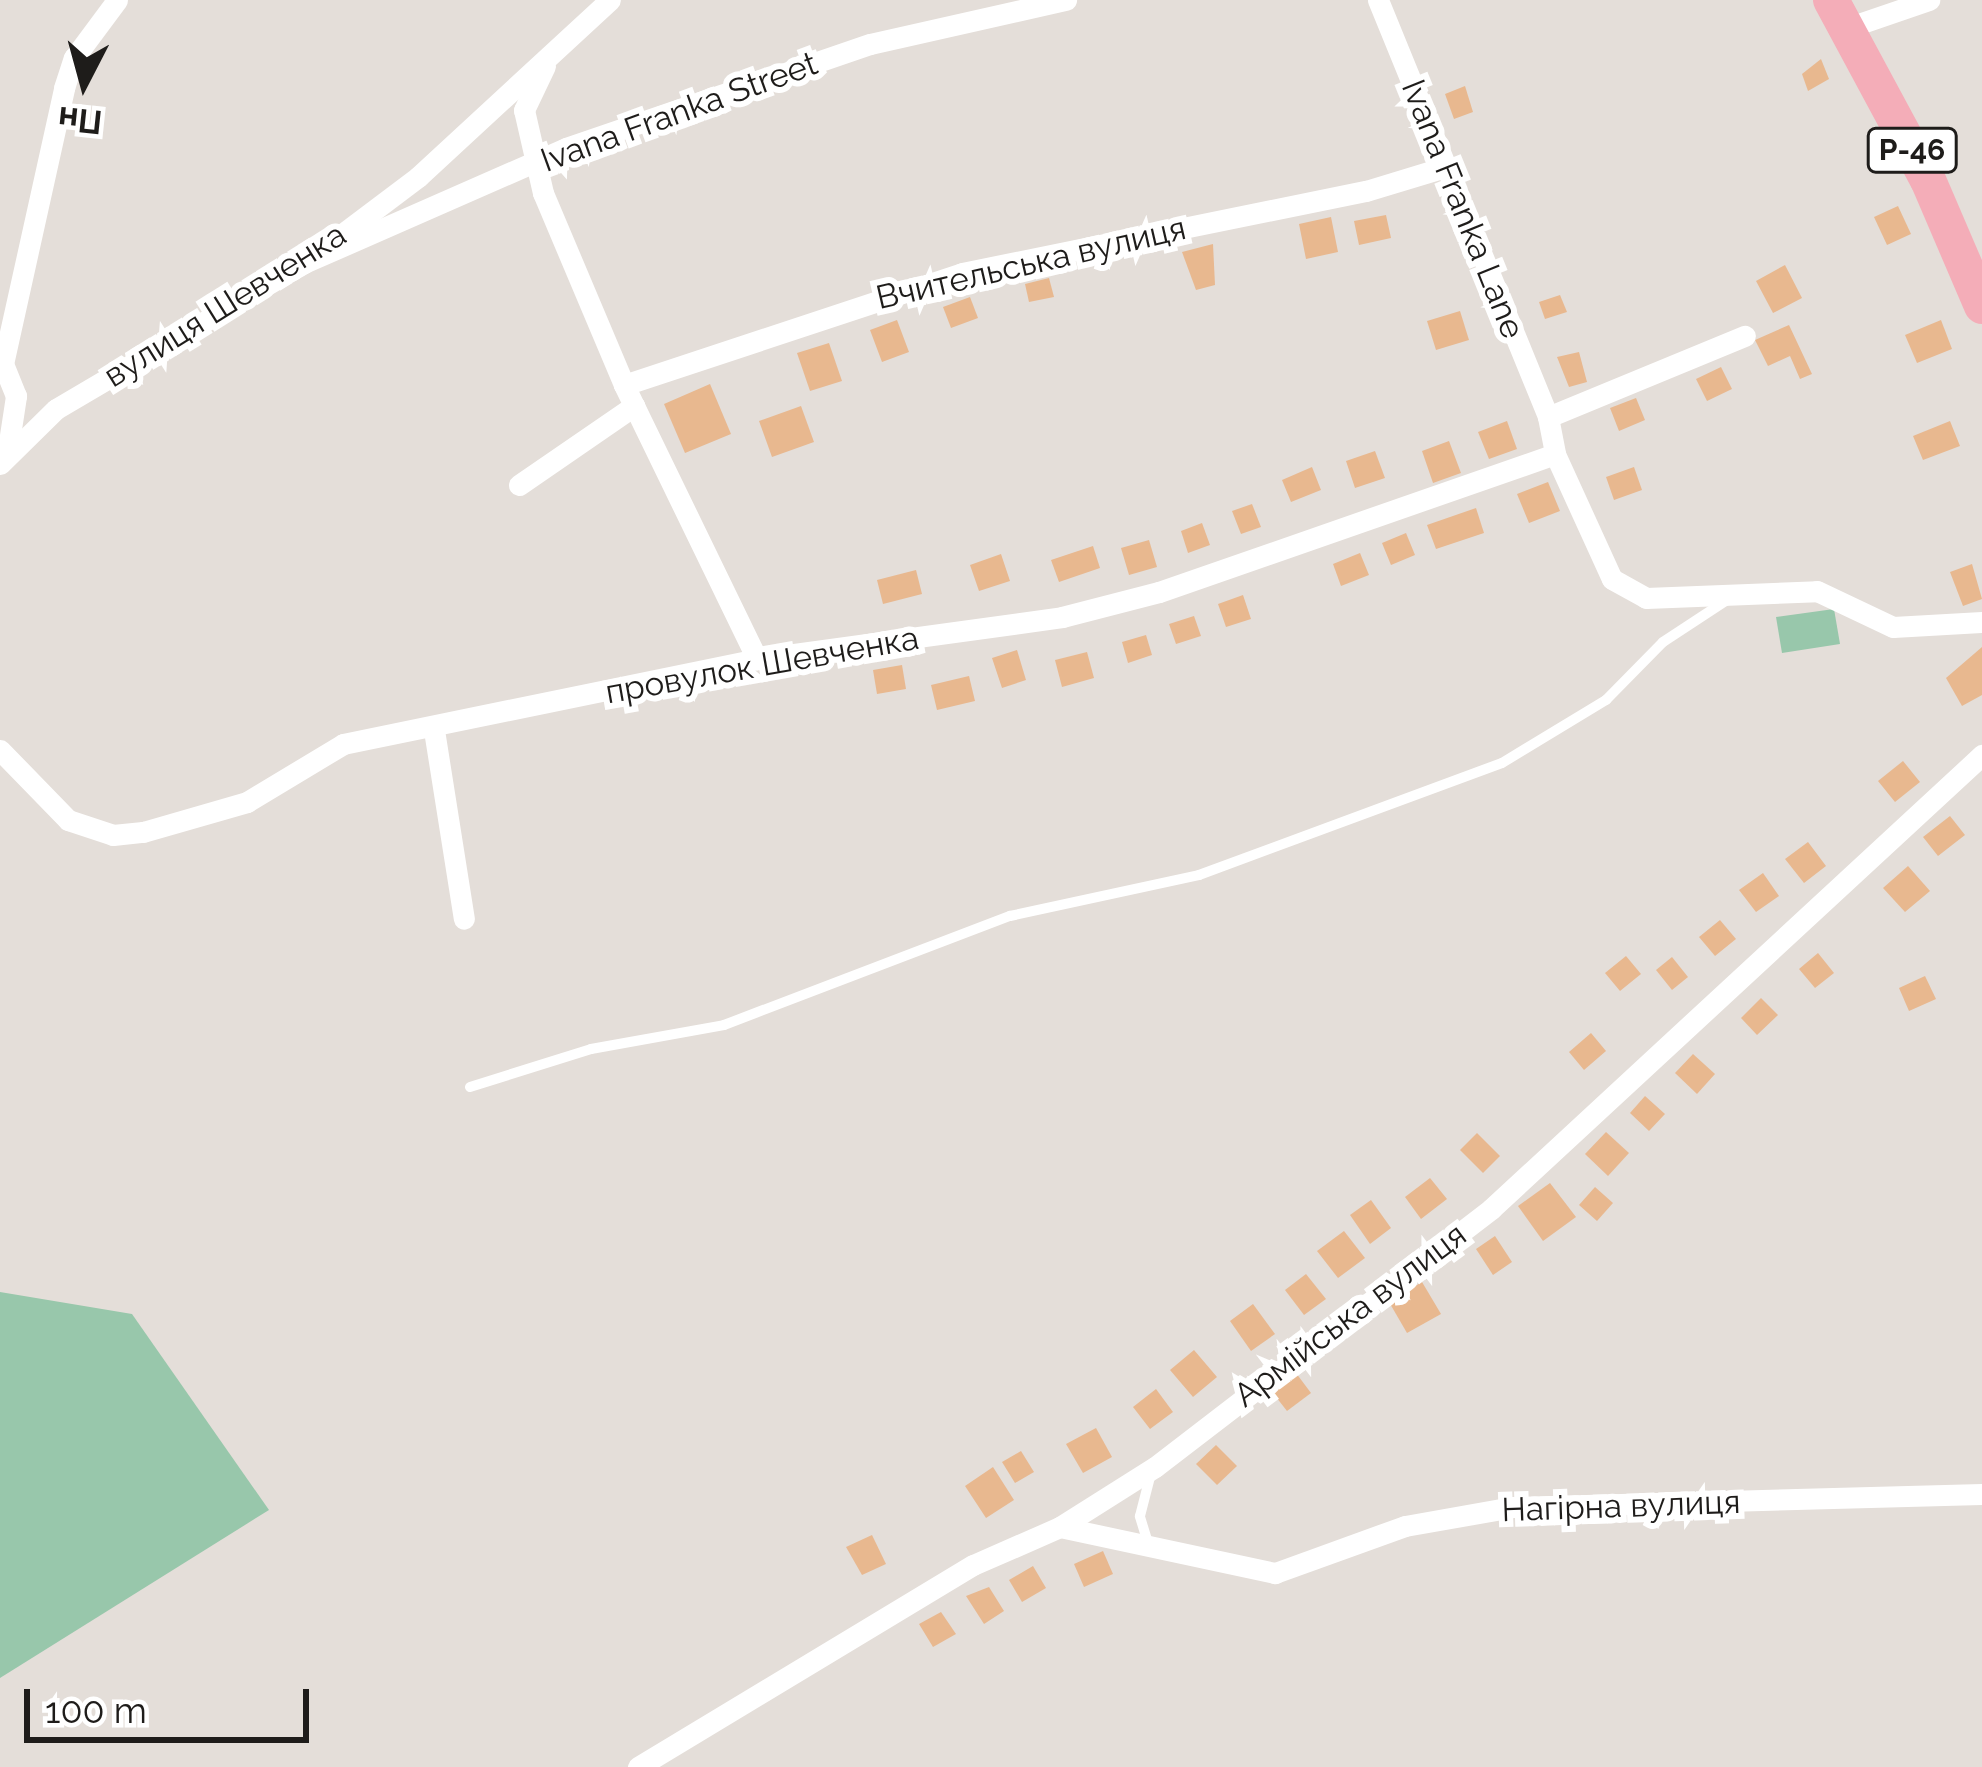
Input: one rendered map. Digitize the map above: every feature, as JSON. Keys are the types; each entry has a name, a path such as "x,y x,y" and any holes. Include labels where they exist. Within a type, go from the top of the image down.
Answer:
{"main road":[{"name":"Р-46","path":"1839,14 1928,180 1982,306"}],"street":[{"path":"56,409 37,410 16,396 2,364 64,88 74,58 117,0"},
{"name":"вулиця Шевченка","path":"3,459 56,409 304,263 418,177 610,0"},
{"name":"Ivana Franka Street","path":"304,263 534,164 870,44 1066,0"},
{"name":"Ivana Franka Lane","path":"1378,0 1548,418 1555,454 1599,554 1626,593 1668,600 1736,595"},
{"path":"1839,14 1929,0"},
{"path":"551,53 524,110 534,164 629,396 757,659"},
{"name":"Вчительська вулиця","path":"520,485 629,396 962,273 1366,191 1444,167"},
{"path":"1548,418 1745,336"},
{"path":"3,459 16,396"},
{"name":"провулок Шевченка","path":"0,750 68,820 113,835 247,802 344,744 434,730 757,659 1100,608 1555,454"},
{"path":"1736,595 1817,591 1893,627 1982,622"},
{"path":"434,730 464,919"},
{"name":"Армійська вулиця","path":"638,1767 973,1565 1060,1527 1155,1468 1491,1209 1982,755"},
{"name":"Нагірна вулиця","path":"1060,1527 1275,1573 1405,1526 1513,1507 1982,1494"}],"lane":[{"path":"470,1087 591,1049 724,1025 1010,916 1199,875 1502,763 1606,700 1663,642 1736,595"},
{"path":"1148,1543 1141,1494 1155,1468"}],"green space":[{"path":"1834,609 1840,644 1782,653 1776,617"},
{"path":"0,1292 132,1314 269,1510 0,1678"}],"building":[{"path":"1821,59 1829,79 1808,91 1802,74"},
{"path":"1465,86 1473,112 1454,119 1445,94"},
{"path":"1898,206 1911,234 1887,245 1874,217"},
{"path":"1386,215 1391,238 1359,245 1354,221"},
{"path":"1331,217 1338,252 1306,259 1299,224"},
{"path":"1213,244 1215,285 1196,290 1182,252"},
{"path":"1785,265 1802,298 1773,313 1756,281"},
{"path":"1049,278 1054,297 1029,302 1025,284"},
{"path":"1560,295 1567,312 1545,319 1539,302"},
{"path":"970,297 978,318 951,328 943,307"},
{"path":"1460,311 1469,340 1436,350 1427,321"},
{"path":"897,320 909,352 882,362 870,330"},
{"path":"1941,320 1952,349 1917,363 1905,335"},
{"path":"1789,325 1812,374 1800,379 1790,356 1768,366 1755,340"},
{"path":"829,343 842,381 810,391 797,353"},
{"path":"1579,352 1587,382 1569,387 1557,357"},
{"path":"1721,367 1732,389 1707,401 1696,379"},
{"path":"710,384 731,434 685,453 664,404"},
{"path":"1636,398 1645,420 1619,431 1610,408"},
{"path":"801,406 814,442 772,457 759,421"},
{"path":"1507,421 1517,449 1489,459 1478,432"},
{"path":"1950,421 1960,446 1923,460 1913,436"},
{"path":"1449,441 1461,473 1433,483 1422,451"},
{"path":"1375,451 1385,478 1355,488 1346,461"},
{"path":"1312,467 1321,490 1291,502 1282,480"},
{"path":"1634,467 1642,490 1614,500 1606,477"},
{"path":"1548,482 1560,511 1529,523 1517,494"},
{"path":"1252,504 1261,527 1241,534 1232,511"},
{"path":"1476,508 1484,533 1436,549 1427,525"},
{"path":"1202,523 1210,545 1188,553 1181,531"},
{"path":"1406,533 1415,555 1391,565 1382,543"},
{"path":"1149,540 1157,567 1129,575 1121,548"},
{"path":"1093,546 1100,568 1059,582 1051,560"},
{"path":"1360,553 1369,575 1341,586 1333,564"},
{"path":"1001,554 1010,581 979,591 970,565"},
{"path":"1972,564 1982,599 1963,606 1950,572"},
{"path":"916,570 922,594 883,604 877,580"},
{"path":"1243,595 1251,619 1226,627 1218,604"},
{"path":"1194,616 1201,636 1176,644 1169,624"},
{"path":"1146,635 1152,655 1128,663 1122,642"},
{"path":"1982,647 1982,695 1962,706 1946,678"},
{"path":"1017,650 1026,680 1002,688 992,658"},
{"path":"1087,652 1094,678 1062,687 1055,660"},
{"path":"902,665 906,689 877,694 873,670"},
{"path":"969,676 975,701 937,710 931,685"},
{"path":"1903,761 1920,782 1895,802 1878,781"},
{"path":"1950,816 1965,835 1938,856 1923,837"},
{"path":"1808,842 1826,866 1804,883 1785,859"},
{"path":"1908,866 1930,891 1905,912 1883,888"},
{"path":"1763,873 1779,896 1756,912 1739,890"},
{"path":"1720,920 1736,939 1715,956 1699,937"},
{"path":"1818,953 1834,973 1815,988 1799,969"},
{"path":"1626,956 1641,974 1620,991 1605,973"},
{"path":"1672,957 1688,977 1672,990 1656,970"},
{"path":"1925,976 1936,999 1909,1011 1899,988"},
{"path":"1761,998 1778,1015 1757,1035 1741,1018"},
{"path":"1591,1033 1606,1051 1584,1070 1569,1052"},
{"path":"1693,1054 1715,1074 1697,1094 1675,1073"},
{"path":"1645,1096 1665,1114 1649,1131 1630,1113"},
{"path":"1606,1132 1629,1153 1608,1176 1585,1154"},
{"path":"1477,1133 1500,1156 1483,1173 1460,1150"},
{"path":"1430,1178 1447,1199 1421,1219 1405,1197"},
{"path":"1550,1183 1576,1217 1543,1241 1518,1206"},
{"path":"1595,1187 1613,1203 1597,1221 1579,1205"},
{"path":"1371,1200 1391,1228 1370,1244 1350,1215"},
{"path":"1344,1231 1365,1258 1338,1278 1317,1251"},
{"path":"1495,1236 1512,1262 1493,1275 1476,1249"},
{"path":"1306,1274 1326,1299 1304,1315 1285,1290"},
{"path":"1422,1282 1441,1314 1407,1333 1389,1302"},
{"path":"1253,1304 1275,1334 1251,1351 1230,1321"},
{"path":"1194,1350 1217,1377 1193,1397 1170,1370"},
{"path":"1293,1369 1311,1393 1287,1411 1269,1388"},
{"path":"1156,1389 1173,1412 1150,1429 1133,1407"},
{"path":"1096,1428 1112,1457 1083,1473 1066,1444"},
{"path":"1216,1445 1237,1466 1217,1485 1196,1464"},
{"path":"1021,1451 1034,1472 1015,1483 1002,1462"},
{"path":"993,1467 1014,1500 986,1518 965,1486"},
{"path":"872,1535 886,1564 862,1575 846,1547"},
{"path":"1103,1551 1113,1574 1084,1587 1074,1564"},
{"path":"1033,1566 1046,1588 1022,1602 1009,1580"},
{"path":"989,1587 1004,1611 984,1624 966,1596"},
{"path":"941,1612 956,1634 933,1647 919,1624"}]}
